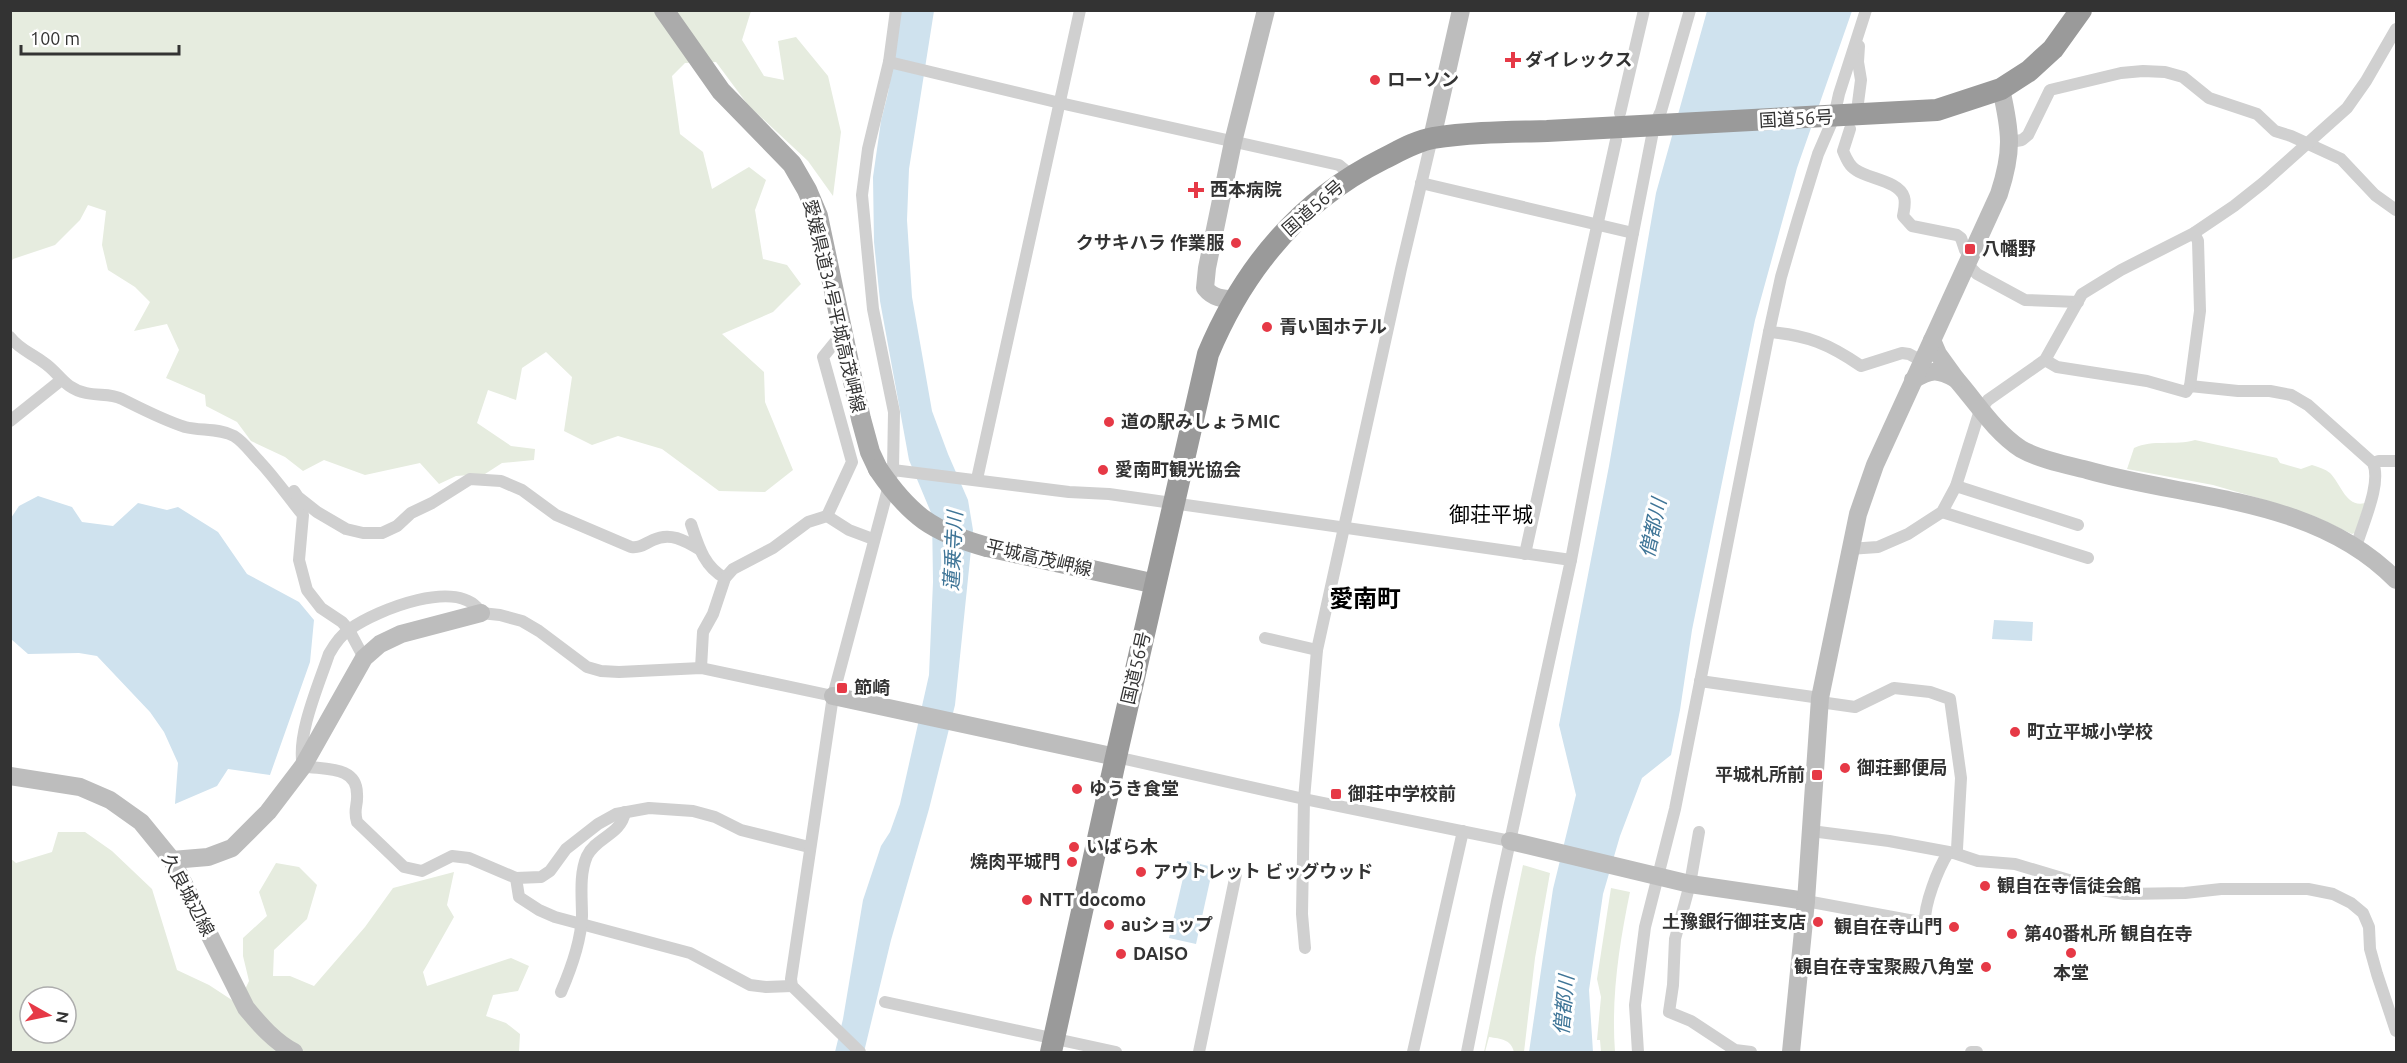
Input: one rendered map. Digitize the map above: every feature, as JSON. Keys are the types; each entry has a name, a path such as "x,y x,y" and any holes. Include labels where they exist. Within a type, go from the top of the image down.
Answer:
{"highway":[{"name":"国道56号","path":"1053,1046 1173,502 1208,354 1234,299 1281,234 1352,175 1405,148 1432,138 1484,132 1838,121 1938,110 2001,89 2029,71 2053,49 2081,10"}],"main road":[{"name":"愛媛県道34号平城高茂岬線","path":"664,10 721,91 792,164 807,189 818,216 870,452 885,470"},
{"name":"平城高茂岬線","path":"885,470 896,495 915,514 937,529 960,539 1156,584"}],"street":[{"path":"860,1053 792,986 791,979 833,696 873,539 894,412 873,309 862,195 868,149 892,63 896,10"},
{"path":"974,479 1080,10"},
{"path":"1234,299 1221,299 1210,295 1205,288 1233,142 1266,10"},
{"path":"1305,948 1302,914 1304,799 1317,650 1461,10"},
{"path":"1620,113 1644,10"},
{"path":"1467,1053 1571,561 1632,233 1662,125 1661,111 1690,10"},
{"path":"1638,1053 1635,1005 1645,927 1700,681 1781,277 1818,154 1838,121 1857,37 1866,10"},
{"path":"1850,549 1878,547 1908,534 1942,513 1956,486 1980,410 1988,400 2045,360 2082,294 2194,233 2263,183 2347,108 2397,29"},
{"path":"1857,37 1859,41 1858,62 1861,71 1858,103"},
{"path":"892,63 1339,165 1352,175"},
{"path":"2010,142 2022,140 2028,135 2050,90 2121,73 2165,72 2183,77 2209,98 2257,114 2275,131 2341,159 2367,188 2397,210"},
{"path":"1791,1053 1806,901 1820,698 1857,514 1875,465 1999,194 2009,164 2010,142 2001,89"},
{"path":"1838,121 1843,151 1848,163 1855,170 1897,188 1905,200 1903,216 1912,226 1957,235 1961,238 1977,274 2025,300 2078,302"},
{"path":"1525,554 1616,140"},
{"path":"1421,183 1632,233"},
{"path":"2045,360 2057,367 2127,377 2186,392 2190,386 2200,311 2198,241 2194,233"},
{"path":"1769,333 1813,339 1838,350 1861,366 1902,353 1922,361"},
{"path":"10,337 18,347 52,369 60,381 86,393 108,394 121,398 135,408 185,427 218,430 232,435 243,443 274,476 303,515 299,560 307,590 321,608 342,622 349,630 364,658"},
{"path":"1932,340 1938,354 1980,410 2005,437 2024,451 2115,478 2248,504 2308,522 2356,547 2397,580"},
{"path":"701,668 703,632 713,614 725,578 733,569 773,548 808,522 827,516 852,462 823,357 836,341"},
{"path":"1913,380 1926,373 1939,370 1956,379"},
{"path":"10,421 60,381"},
{"path":"2190,386 2238,391 2270,391 2291,395 2308,405 2373,463 2376,471 2376,484 2356,547"},
{"path":"2373,463 2397,461"},
{"path":"885,470 1173,502 1571,561"},
{"path":"274,476 282,475 298,497 317,512 346,529 363,533 382,533 397,526 411,513 432,503 470,479 501,481 522,490 556,515 631,548 640,548 655,539 669,536 685,540 699,549"},
{"path":"1956,486 2078,525"},
{"path":"1942,513 2088,558"},
{"path":"827,516 849,530 873,539"},
{"path":"692,524 699,549 711,567 725,578"},
{"path":"303,766 300,755 302,738 329,654 335,643 349,630 380,613 424,598 462,597 476,604 481,614"},
{"path":"172,860 208,857 232,848 268,812 303,766 364,658 380,644 401,634 481,614 500,615 522,621 587,667 601,671 701,668 957,721 1304,799 1463,831 1690,884 1806,901 1925,923 1925,910 1943,862 1957,849 1961,778 1950,699 1930,692 1894,688 1855,707 1827,703 1820,698 1700,681"},
{"path":"1265,638 1317,650"},
{"path":"303,766 332,768 347,774 356,784 358,796 354,813 357,822 404,867 422,871 452,856 469,858 516,878 540,877 550,871 566,849 598,824 624,812 661,808 693,811 715,817 741,830 809,846"},
{"name":"久良城辺線","path":"10,776 80,787 110,800 141,822 172,860 246,1008 260,1025 294,1053"},
{"path":"561,992 573,961 581,924 584,870 587,857 595,844 623,823 624,812"},
{"path":"1413,1053 1463,831"},
{"path":"1811,831 1889,841 1951,853 1978,861 2015,864 2102,890 2125,894 2185,893 2221,889 2308,889 2333,894 2363,913 2369,927 2370,949 2377,974 2397,1031"},
{"path":"1699,832 1690,884 1675,939 1669,1012 1691,1021 1735,1050 1751,1053"},
{"path":"1199,1053 1236,874"},
{"path":"516,878 519,897 539,910 581,924 690,953 750,985 792,986"},
{"path":"885,1002 1053,1046 1116,1053"},
{"path":"1971,1053 1977,1053"}],"shaded area":[{"path":"11,11 751,11 742,40 764,76 784,80 778,41 796,37 828,76 841,132 833,196 808,161 748,105 716,62 685,63 672,76 680,134 703,152 712,189 749,167 766,180 755,210 763,259 787,265 801,284 773,312 722,334 764,372 765,402 793,470 765,492 719,491 662,449 618,436 592,445 564,431 572,377 546,352 522,368 516,400 488,390 477,423 511,446 535,449 534,460 502,463 485,474 456,476 439,484 420,463 365,475 324,460 303,471 285,457 251,441 237,422 206,406 205,395 166,378 179,350 167,324 134,331 150,302 135,287 108,270 102,245 106,211 88,205 80,220 55,245 13,259 11,262"},
{"path":"2195,440 2277,458 2280,463 2301,469 2312,465 2326,470 2348,499 2358,504 2365,503 2355,533 2352,534 2314,516 2213,485 2127,469 2134,448 2141,445"},
{"path":"58,832 85,832 112,851 152,889 177,970 209,985 238,1004 249,981 243,956 243,938 267,916 259,892 276,863 299,867 317,885 307,919 274,950 273,976 290,976 314,986 365,927 393,888 454,872 447,905 454,917 423,972 427,986 511,958 529,966 518,991 493,995 486,1016 506,1023 520,1034 519,1052 11,1052 10,858 16,863 52,852"},
{"path":"1523,865 1550,873 1535,958 1524,1052 1514,1052 1508,1042 1489,1037 1484,1052"},
{"path":"1611,888 1630,892 1617,972 1614,1012 1615,1052 1601,1052 1600,1040 1597,1040 1601,997 1597,979"}],"water":[{"name":"蓮乗寺川","path":"901,11 934,11 909,169 907,220 912,297 932,411 968,500 973,530 955,705 929,809 891,940 864,1052 835,1052 843,1019 863,900 881,846 890,832 900,804 929,675 933,582 932,515 909,460 880,301 874,242 873,177"},
{"name":"僧都川","path":"1707,11 1852,11 1797,168 1755,320 1692,630 1671,755 1642,778 1620,836 1603,894 1589,990 1593,1052 1529,1052 1553,889 1576,795 1559,725 1609,466 1656,193"},
{"path":"38,496 72,507 82,522 113,526 138,503 167,510 178,507 218,532 247,574 299,602 314,620 310,662 270,775 228,769 217,786 175,804 178,763 164,732 150,712 97,656 79,653 28,654 11,639 11,518 19,506"},
{"path":"1994,620 2033,622 2032,641 1992,639"},
{"path":"1187,861 1213,867 1196,944 1169,938"}],"place":[{"name":"ダイレックス","path":"1513,60"},
{"name":"ローソン","path":"1375,80"},
{"name":"西本病院","path":"1196,190"},
{"name":"クサキハラ 作業服","path":"1236,243"},
{"name":"八幡野","path":"1970,249"},
{"name":"青い国ホテル","path":"1267,327"},
{"name":"道の駅みしょうMIC","path":"1109,422"},
{"name":"愛南町観光協会","path":"1103,470"},
{"name":"節崎","path":"842,688"},
{"name":"町立平城小学校","path":"2015,732"},
{"name":"御荘郵便局","path":"1845,768"},
{"name":"平城札所前","path":"1817,775"},
{"name":"ゆうき食堂","path":"1077,789"},
{"name":"御荘中学校前","path":"1336,794"},
{"name":"いばら木","path":"1074,847"},
{"name":"焼肉平城門","path":"1072,862"},
{"name":"アウトレット ビッグウッド","path":"1141,872"},
{"name":"観自在寺信徒会館","path":"1985,886"},
{"name":"NTT docomo","path":"1027,900"},
{"name":"土豫銀行御荘支店","path":"1818,922"},
{"name":"auショップ","path":"1109,925"},
{"name":"観自在寺山門","path":"1954,927"},
{"name":"第40番札所 観自在寺","path":"2012,934"},
{"name":"本堂","path":"2071,953"},
{"name":"DAISO","path":"1121,954"},
{"name":"観自在寺宝聚殿八角堂","path":"1986,967"}],"district":[{"name":"御荘平城","path":"1491,515"},
{"name":"愛南町","path":"1365,599"}]}
